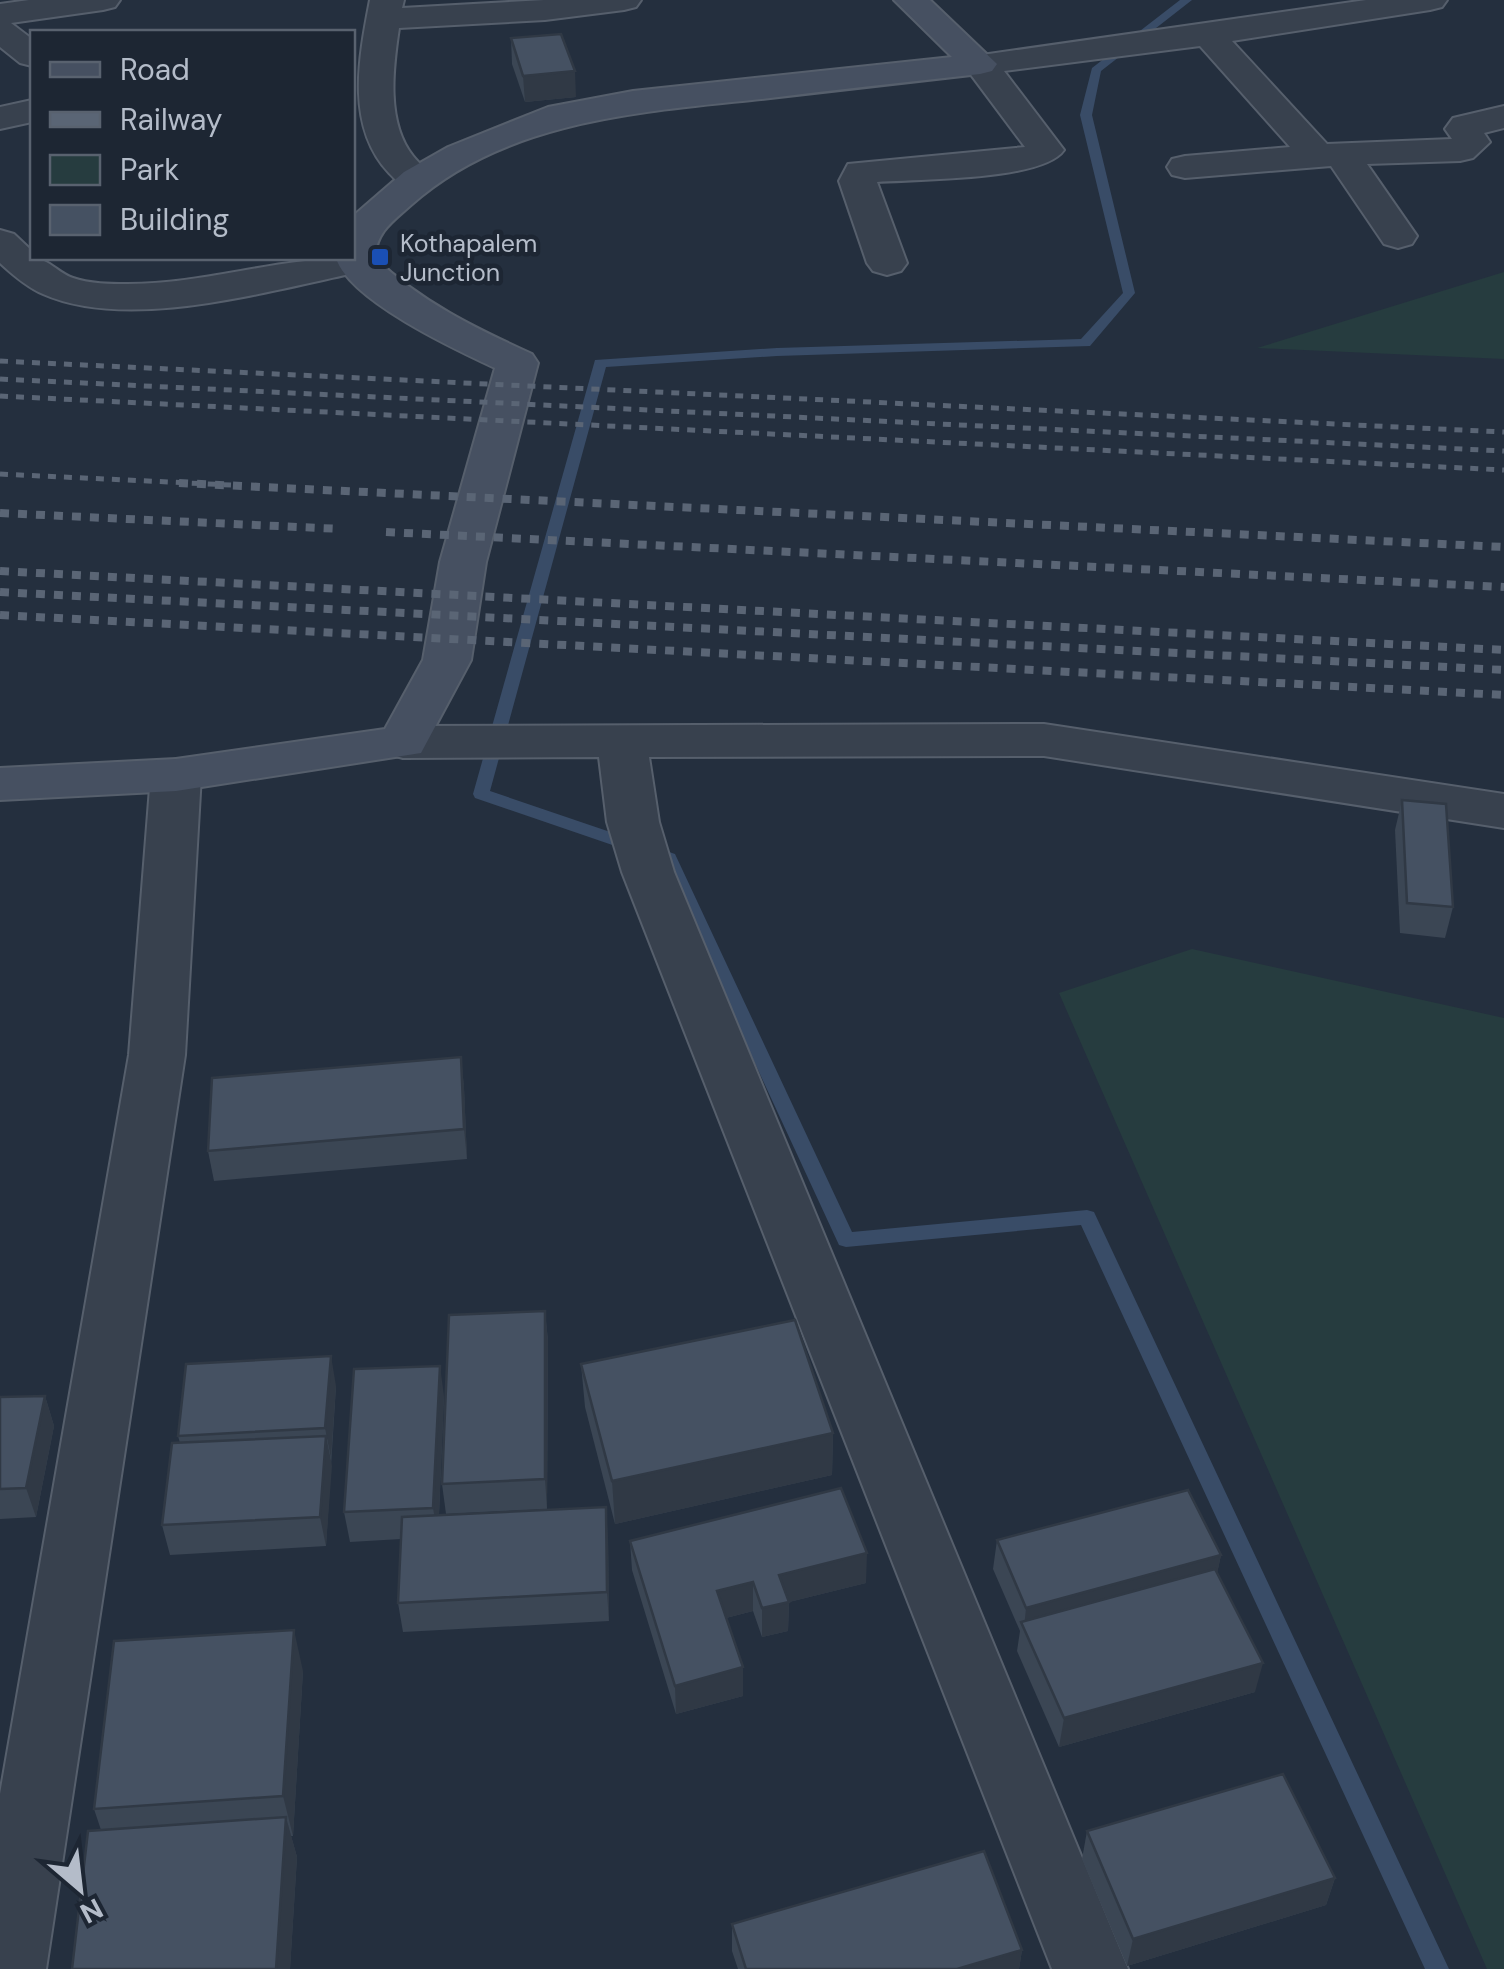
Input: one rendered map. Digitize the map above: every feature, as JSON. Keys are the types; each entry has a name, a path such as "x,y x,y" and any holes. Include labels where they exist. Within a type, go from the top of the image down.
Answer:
{"main road":[{"path":"910,0 980,64"},
{"path":"0,784 176,774 402,742 446,660 463,562 517,363 435,325 388,295 358,236 417,180 461,155 561,114 633,102 980,64"}],"street":[{"path":"0,14 103,0"},
{"path":"417,180 397,164 388,149 364,65 385,10 544,10 624,0"},
{"path":"980,64 1208,35 1430,0"},
{"path":"0,30 30,54"},
{"path":"1208,35 1330,154 1398,236"},
{"path":"887,263 858,181 861,172 1029,160 1046,150 980,64"},
{"path":"0,118 30,111"},
{"path":"1185,167 1330,154 1460,150 1472,142 1463,129 1466,126 1504,116"},
{"path":"7,255 59,287 100,296 144,295 264,280 307,260"},
{"path":"402,742 1044,740 1504,810"},
{"path":"594,741 633,822 648,872 1090,1969"},
{"path":"8,1969 156,1055 176,774"}],"green space":[{"path":"1504,272 1504,359 1257,348"},
{"path":"1192,949 1504,1018 1504,1969 1487,1969 1059,993"}],"building":[{"path":"561,34 575,71 523,76 511,38"},
{"path":"1402,800 1446,804 1453,907 1407,903"},
{"path":"461,1057 464,1129 208,1151 212,1078"},
{"path":"545,1311 545,1479 442,1484 449,1315"},
{"path":"795,1320 833,1433 612,1481 581,1364"},
{"path":"331,1356 325,1428 178,1436 186,1364"},
{"path":"440,1366 433,1508 344,1512 354,1369"},
{"path":"45,1396 26,1488 0,1489 0,1397"},
{"path":"326,1436 320,1517 162,1525 172,1443"},
{"path":"841,1488 867,1553 779,1575 789,1602 762,1608 753,1582 717,1591 743,1667 675,1686 630,1541"},
{"path":"1188,1490 1221,1555 1026,1608 997,1540"},
{"path":"606,1507 607,1592 398,1603 402,1517"},
{"path":"1215,1569 1263,1663 1064,1718 1021,1622"},
{"path":"294,1630 283,1796 94,1809 114,1641"},
{"path":"1283,1774 1335,1878 1133,1939 1087,1831"},
{"path":"286,1817 276,1969 72,1969 88,1831"},
{"path":"984,1851 1022,1950 957,1969 746,1969 732,1924"}],"waterway":[{"path":"1187,0 1096,70 1086,115 1129,293 1085,343 777,352 600,363 481,794 669,858 846,1240 1087,1217 1437,1969"}],"railway":[{"path":"0,361 1504,432"},
{"path":"0,379 1504,451"},
{"path":"0,396 1504,470"},
{"path":"0,474 231,485"},
{"path":"179,483 1504,547"},
{"path":"0,513 341,529"},
{"path":"386,532 1504,587"},
{"path":"0,571 1504,650"},
{"path":"0,592 1504,670"},
{"path":"0,615 1504,695"}],"place":[{"name":"Kothapalem Junction","path":"380,257"}]}
